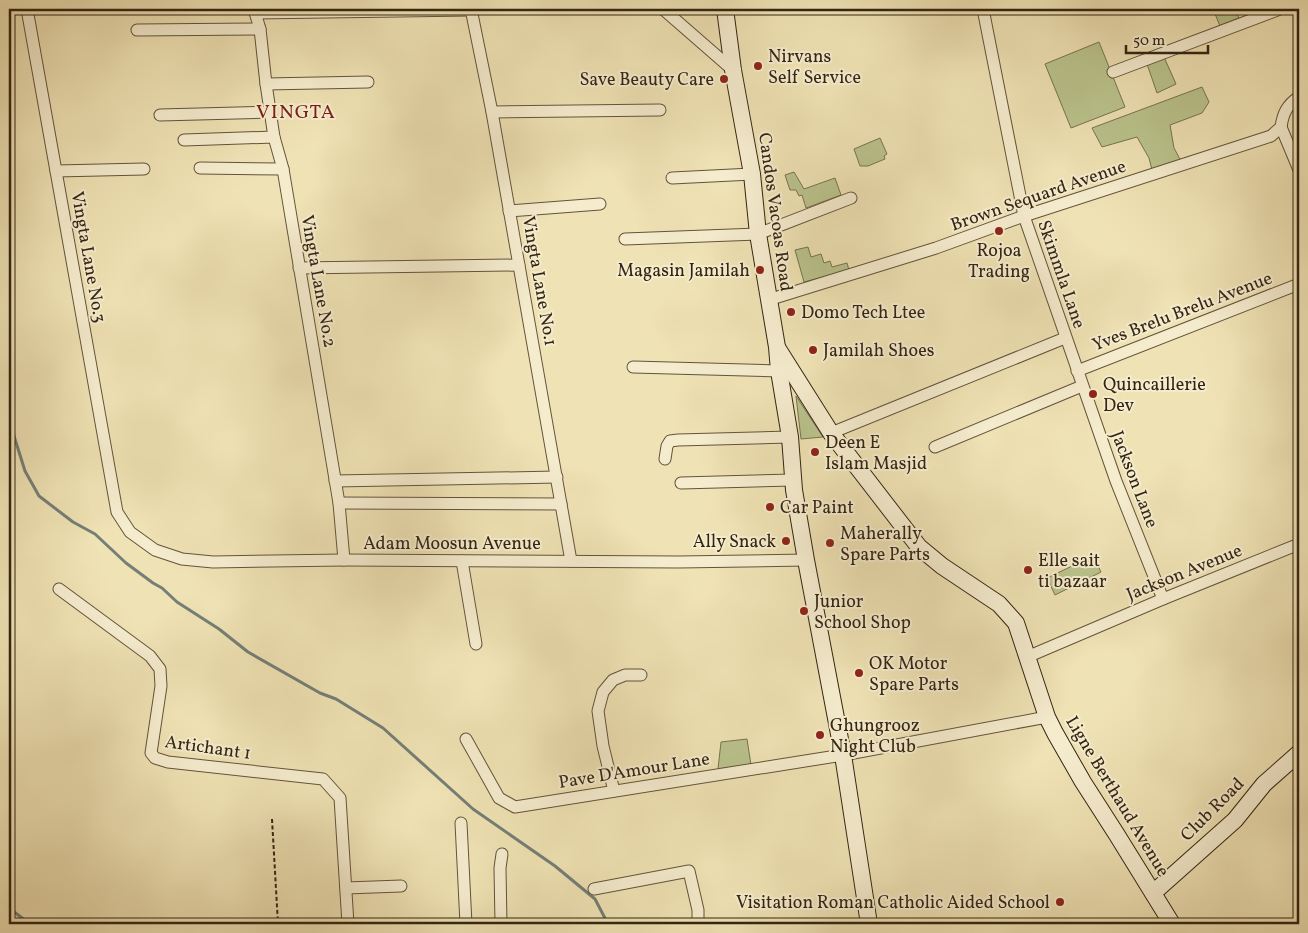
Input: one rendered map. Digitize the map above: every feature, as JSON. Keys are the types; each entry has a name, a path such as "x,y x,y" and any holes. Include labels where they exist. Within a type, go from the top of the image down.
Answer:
{"main road":[{"name":"Candos Vacoas Road","path":"725,9 733,70 752,174 758,234 790,437 792,480 843,756 869,924"},
{"name":"Ligne Berthaud Avenue","path":"777,347 831,433 920,547 942,566 1000,604 1016,623 1047,718 1083,782 1172,924"},
{"name":"Club Road","path":"1153,893 1234,820 1264,784 1299,753"}],"street":[{"name":"Vingta Lane No.3","path":"27,9 117,512"},
{"path":"254,11 471,9"},
{"name":"Vingta Lane No.1","path":"471,9 492,112 570,560"},
{"path":"663,9 733,70"},
{"name":"Skimmla Lane","path":"983,9 1024,216 1077,371"},
{"path":"1113,72 1280,9"},
{"name":"Vingta Lane No.2","path":"254,11 260,29 274,137 283,169 339,503 344,560"},
{"path":"137,30 260,29"},
{"path":"266,84 368,82"},
{"path":"1299,98 1291,102 1282,115 1281,127 1299,170"},
{"path":"492,112 660,110"},
{"path":"160,115 270,112"},
{"name":"Brown Sequard Avenue","path":"768,300 936,248 1024,216 1271,136 1281,127"},
{"path":"184,140 274,137"},
{"path":"200,168 283,169"},
{"path":"56,171 144,169"},
{"path":"672,178 752,174"},
{"path":"625,239 758,234 851,198"},
{"path":"509,211 600,204"},
{"path":"299,268 519,265"},
{"name":"Yves Brelu Brelu Avenue","path":"1077,371 1299,284"},
{"path":"831,433 1066,338"},
{"path":"633,367 779,371"},
{"name":"Jackson Lane","path":"1077,371 1116,481 1163,599"},
{"path":"935,447 1082,386"},
{"path":"665,459 667,446 670,441 790,437"},
{"path":"335,481 557,477"},
{"path":"681,482 792,480"},
{"path":"339,503 561,504"},
{"name":"Adam Moosun Avenue","path":"117,512 130,532 136,537 155,550 182,560 213,562 344,560 679,562 806,560"},
{"name":"Jackson Avenue","path":"1027,657 1299,544"},
{"path":"462,561 476,644"},
{"name":"Artichant 1","path":"59,589 150,656 160,669 161,686 151,753 155,758 168,762 323,779 340,798 348,924"},
{"path":"614,791 603,746 598,711 603,692 613,680 625,675 641,675"},
{"name":"Pave D'Amour Lane","path":"466,739 499,798 515,807 843,756 1047,718"},
{"path":"461,823 466,924"},
{"path":"501,924 500,877 502,854"},
{"path":"594,889 689,871 698,910 698,924"},
{"path":"346,888 401,886"}],"path":[{"path":"272,818 278,924"}],"green space":[{"path":"1213,9 1235,9 1239,18 1220,26"},
{"path":"1099,42 1125,107 1071,128 1045,64"},
{"path":"1164,57 1176,84 1157,93 1147,64"},
{"path":"1202,87 1209,102 1202,113 1170,125 1174,148 1182,163 1153,174 1149,158 1137,137 1102,147 1092,128"},
{"path":"880,138 887,154 884,156 885,159 868,166 860,166 854,149"},
{"path":"794,172 804,189 835,178 841,195 806,208 802,195 799,196 796,190 790,190 785,175"},
{"path":"808,247 811,257 821,254 824,263 830,261 832,267 847,263 849,270 804,282 795,250"},
{"path":"796,396 823,437 801,439"},
{"path":"1093,556 1101,572 1055,595 1047,578"},
{"path":"747,739 751,765 718,769 721,742"}],"waterway":[{"path":"9,420 25,471 39,496 73,522 95,534 126,563 248,652 320,693 336,699 383,728 473,809 555,866 595,899 608,924"},
{"path":"9,908 30,924"}],"place":[{"name":"Nirvans Self Service","path":"758,66"},
{"name":"Save Beauty Care","path":"724,79"},
{"name":"Rojoa Trading","path":"999,231"},
{"name":"Magasin Jamilah","path":"760,270"},
{"name":"Domo Tech Ltee","path":"791,312"},
{"name":"Jamilah Shoes","path":"813,350"},
{"name":"Quincaillerie Dev","path":"1093,394"},
{"name":"Deen E Islam Masjid","path":"815,452"},
{"name":"Car Paint","path":"770,507"},
{"name":"Ally Snack","path":"786,541"},
{"name":"Maherally Spare Parts","path":"830,543"},
{"name":"Elle sait ti bazaar","path":"1028,570"},
{"name":"Junior School Shop","path":"804,611"},
{"name":"OK Motor Spare Parts","path":"859,673"},
{"name":"Ghungrooz Night Club","path":"820,735"},
{"name":"Visitation Roman Catholic Aided School","path":"1060,902"}],"district":[{"name":"VINGTA","path":"296,111"}]}
